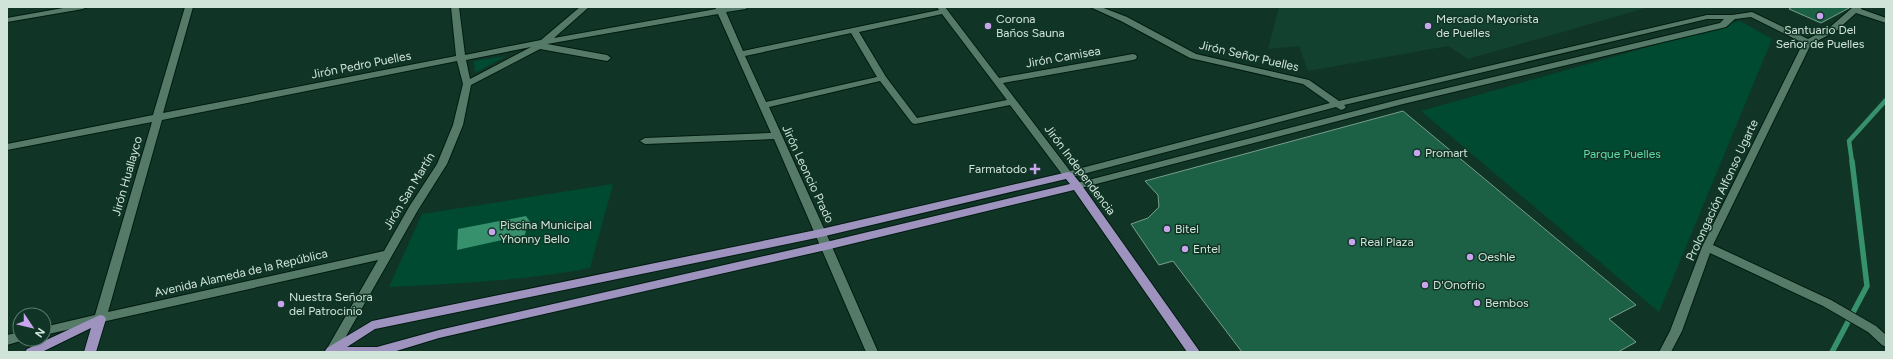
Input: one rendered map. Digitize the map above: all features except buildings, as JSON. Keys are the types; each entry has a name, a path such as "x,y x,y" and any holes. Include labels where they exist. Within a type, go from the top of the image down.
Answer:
{"main road":[{"name":"Jirón Independencia","path":"1068,175 1194,352"},
{"path":"330,352 372,325 821,233 1068,175"},
{"path":"330,352 377,352 439,334 826,246 1076,186"},
{"name":"Avenida Alameda de la República","path":"31,352 100,319"},
{"name":"Jirón Huallayco","path":"90,352 100,319"}],"street":[{"path":"7,20 83,7"},
{"name":"Jirón Huallayco","path":"100,319 189,7"},
{"name":"Jirón San Martín","path":"330,352 413,209 442,164 458,125 467,84 461,58 455,7"},
{"path":"467,84 541,44 585,7"},
{"name":"Jirón Pedro Puelles","path":"7,147 461,58 720,9 743,7"},
{"name":"Jirón Señor Puelles","path":"1094,7 1124,19 1193,56 1217,63 1302,80 1338,104 1350,115"},
{"path":"1068,175 1338,104 1707,17 1732,17 1752,11 1808,42 1832,30 1857,8 1886,21"},
{"name":"Jirón Leoncio Prado","path":"720,9 821,233 872,352"},
{"path":"741,54 854,31 943,9"},
{"name":"Jirón Independencia","path":"943,9 1068,175"},
{"path":"1076,186 1350,115 1723,25 1732,17"},
{"path":"854,31 882,78 915,121 1012,102"},
{"name":"Prolongación Alfonso Ugarte","path":"1665,352 1676,331 1707,247 1808,42"},
{"path":"541,44 607,58"},
{"name":"Jirón Camisea","path":"997,81 1133,57"},
{"path":"763,105 882,78"},
{"path":"645,141 776,136"},
{"path":"1707,247 1827,303 1872,329 1886,342"},
{"name":"Avenida Alameda de la República","path":"52,329 387,254"},
{"path":"1882,352 1886,346"}],"shaded area":[{"name":"Mercado Mayorista de Puelles","path":"1279,7 1649,7 1468,59 1448,46 1308,71 1299,46 1268,49"},
{"name":"Piscina Municipal Yhonny Bello","path":"526,216 533,226 526,230 525,235 457,250 458,229"}],"green space":[{"name":"Parque Puelles","path":"1740,21 1772,39 1659,312 1421,111"},
{"path":"506,56 475,73 474,61"},
{"path":"613,184 590,268 515,279 389,287 422,214"}],"waterway":[{"path":"1852,162 1849,141 1886,100"},
{"path":"1832,352 1867,286 1852,161"}],"place":[{"name":"Santuario Del Señor de Puelles","path":"1820,16"},
{"name":"Corona Baños Sauna","path":"988,26"},
{"name":"Mercado Mayorista de Puelles","path":"1428,26"},
{"name":"Promart","path":"1417,153"},
{"name":"Farmatodo","path":"1035,169"},
{"name":"Bitel","path":"1167,229"},
{"name":"Piscina Municipal Yhonny Bello","path":"492,232"},
{"name":"Real Plaza","path":"1352,242"},
{"name":"Entel","path":"1185,249"},
{"name":"Oeshle","path":"1470,257"},
{"name":"D'Onofrio","path":"1425,285"},
{"name":"Bembos","path":"1477,303"},
{"name":"Nuestra Señora del Patrocinio","path":"281,304"}]}
